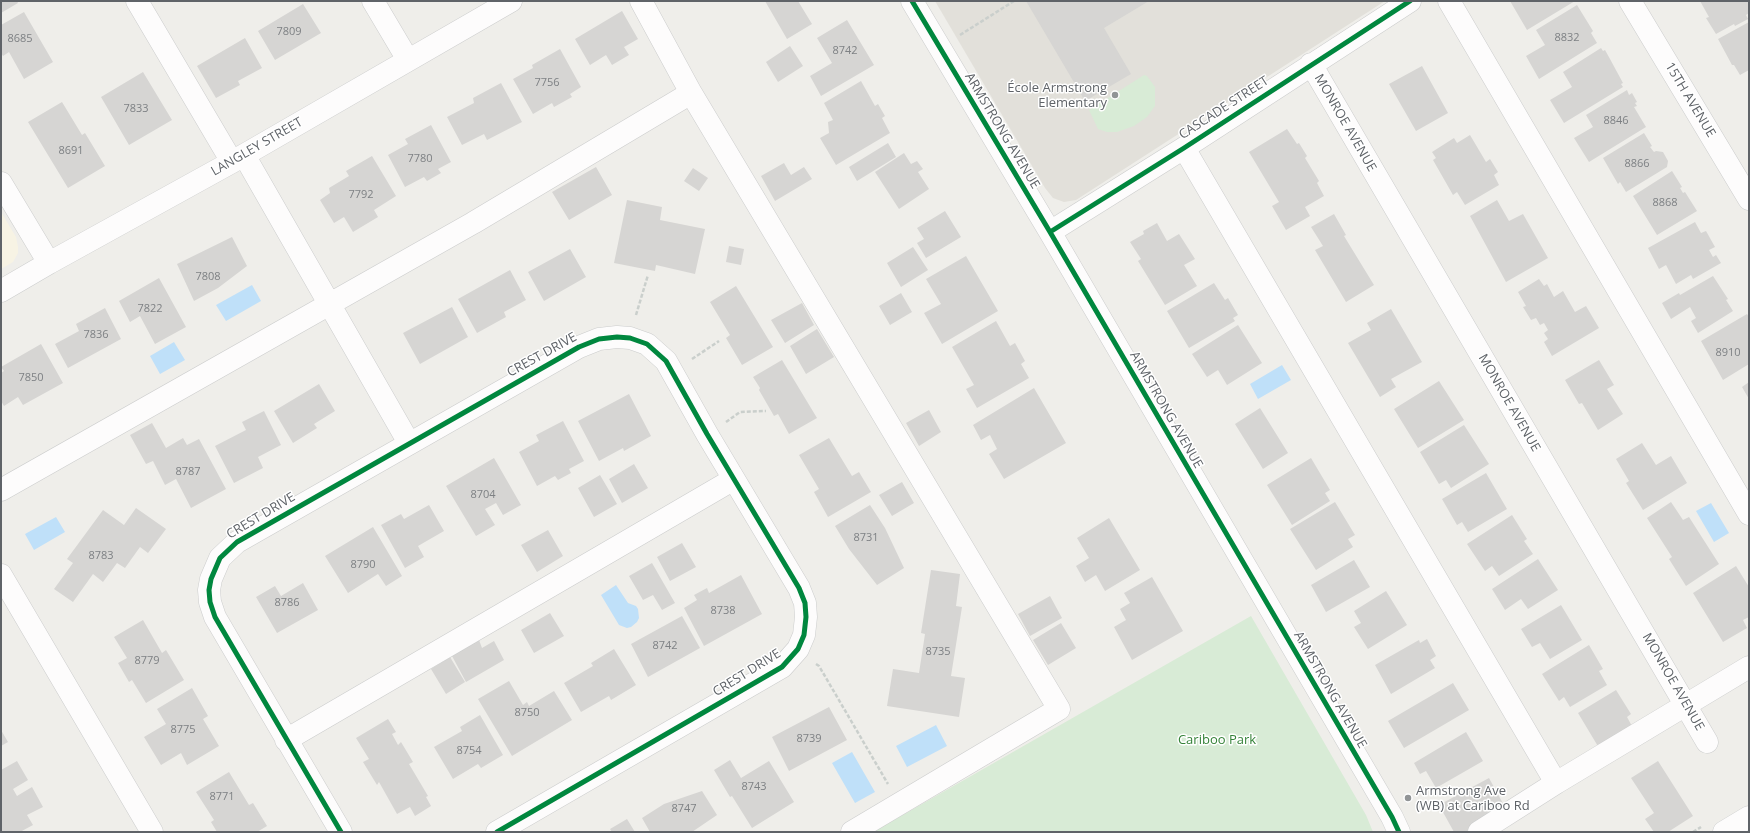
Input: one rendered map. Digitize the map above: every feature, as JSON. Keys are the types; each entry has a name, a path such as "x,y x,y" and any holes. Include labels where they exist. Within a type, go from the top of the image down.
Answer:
{"street":[{"path":"137,1 238,158 329,304 409,443"},
{"path":"373,1 408,60"},
{"name":"LANGLEY STREET","path":"1,291 238,158 511,1"},
{"path":"640,1 691,93 1059,709 900,805 852,832"},
{"name":"ARMSTRONG AVENUE","path":"912,1 1050,232 1392,817 1399,832"},
{"name":"CASCADE STREET","path":"1050,232 1184,148 1410,1"},
{"path":"1449,1 1749,514"},
{"name":"15TH AVENUE","path":"1630,1 1749,199"},
{"name":"MONROE AVENUE","path":"1311,64 1707,742"},
{"path":"1,490 473,223 691,93"},
{"path":"1184,148 1556,783"},
{"path":"1,183 49,263"},
{"name":"CREST DRIVE","path":"341,832 215,617 210,602 209,590 215,568 224,553 237,542 579,346 610,337 630,338 647,344 666,361 707,434 803,596 806,617 805,630 798,649 782,667 498,832"},
{"path":"286,740 734,479"},
{"path":"1,575 152,832"},
{"path":"1479,832 1556,783 1749,667"},
{"path":"1724,832 1749,817"}],"path":[{"path":"959,35 1014,1"},
{"path":"630,338 648,275"},
{"path":"672,372 719,341"},
{"path":"707,434 740,412 766,411"},
{"path":"798,649 819,666 900,805"}],"shaded area":[{"name":"École Armstrong Elementary","path":"935,1 1385,1 1076,200 1064,202 1053,198 1045,188"},
{"path":"1,212 16,237 18,253 13,262 1,269"}],"green space":[{"path":"1144,75 1147,76 1155,87 1155,106 1147,117 1134,126 1117,132 1107,132 1098,129 1089,110"},
{"name":"Cariboo Park","path":"1251,616 1366,815 1373,832 873,832"}],"water":[{"path":"252,285 261,301 226,321 216,305"},
{"path":"174,342 185,360 160,374 150,356"},
{"path":"1282,365 1291,380 1258,399 1250,384"},
{"path":"1711,503 1729,533 1714,542 1696,511"},
{"path":"56,517 65,532 34,550 25,534"},
{"path":"616,585 628,603 636,606 638,609 639,618 631,627 627,628 619,625 601,595"},
{"path":"936,725 947,746 907,767 896,746"},
{"path":"852,752 875,792 855,803 832,763"}],"building":[{"path":"1,1 17,1 18,3 1,13"},
{"path":"765,1 798,1 812,24 787,39"},
{"path":"1026,1 1149,1 1104,28 1131,74 1085,101"},
{"path":"1510,1 1575,1 1527,30"},
{"path":"1700,1 1749,1 1749,13 1746,15 1748,19 1735,26 1734,24 1716,34 1706,18 1709,17"},
{"path":"303,4 321,33 275,60 258,31"},
{"path":"1577,5 1593,31 1591,33 1597,43 1539,79 1526,56 1545,45 1536,30"},
{"path":"622,11 638,39 624,47 629,55 612,65 606,55 590,65 575,39"},
{"path":"24,12 53,62 24,79 9,52 3,56 1,53 1,25"},
{"path":"847,20 874,65 821,96 810,76 832,63 817,38"},
{"path":"1749,22 1749,70 1740,75 1734,65 1732,65 1718,39"},
{"path":"245,38 262,68 238,81 240,85 216,98 197,66"},
{"path":"790,46 803,66 778,82 766,62"},
{"path":"1601,48 1603,51 1605,50 1623,83 1621,84 1623,87 1564,123 1550,100 1572,87 1563,72"},
{"path":"560,49 581,87 570,94 572,97 554,107 552,103 533,114 513,79 533,68 532,65"},
{"path":"1422,66 1448,113 1416,131 1389,84"},
{"path":"143,72 172,120 129,145 101,97"},
{"path":"861,81 875,106 878,104 885,116 882,118 890,133 836,165 820,138 829,133 828,122 833,120 824,103"},
{"path":"501,83 522,122 487,140 484,134 462,145 447,117 474,103 473,98"},
{"path":"1627,90 1629,95 1632,93 1637,102 1635,103 1637,106 1634,107 1646,127 1589,162 1574,138 1593,127 1586,115"},
{"path":"62,102 82,135 85,133 105,166 68,188 28,122"},
{"path":"431,125 451,162 438,169 441,173 427,181 424,177 405,187 388,155 408,144 405,139"},
{"path":"1287,129 1297,144 1299,143 1307,156 1305,158 1319,181 1317,183 1324,196 1305,207 1310,216 1286,230 1272,206 1279,202 1249,152"},
{"path":"1644,133 1652,146 1650,147 1654,152 1663,152 1668,161 1667,167 1626,192 1620,182 1618,184 1603,158"},
{"path":"1470,135 1486,162 1490,159 1498,172 1494,175 1499,185 1465,205 1457,192 1453,195 1433,160 1436,158 1432,152 1454,138 1457,143"},
{"path":"888,143 896,157 857,181 849,167"},
{"path":"904,153 911,164 917,161 923,169 918,172 929,189 899,209 875,172"},
{"path":"372,156 396,196 374,210 378,217 353,232 344,217 334,223 320,200 330,193 329,188 349,176 346,171"},
{"path":"784,163 791,175 804,167 812,179 775,201 761,176"},
{"path":"596,167 612,195 569,220 552,192"},
{"path":"693,168 708,178 699,191 684,181"},
{"path":"1672,171 1682,187 1680,188 1683,193 1685,192 1697,211 1657,235 1633,196"},
{"path":"627,200 662,207 660,220 705,229 695,274 656,265 655,271 614,263"},
{"path":"1497,200 1509,221 1523,214 1548,258 1506,282 1470,216"},
{"path":"945,211 961,237 926,258 917,243 924,239 917,228"},
{"path":"1334,214 1346,235 1344,236 1374,285 1346,302 1315,250 1323,246 1311,227"},
{"path":"1695,222 1701,233 1706,231 1715,247 1709,250 1713,257 1716,255 1721,263 1693,279 1691,275 1676,284 1666,265 1659,269 1648,248"},
{"path":"1157,223 1167,241 1179,234 1195,259 1184,265 1197,286 1165,305 1138,261 1141,259 1130,242 1144,234 1143,231"},
{"path":"232,237 247,266 218,288 194,301 177,264"},
{"path":"729,246 744,249 741,265 726,262"},
{"path":"913,247 928,270 901,287 887,263"},
{"path":"570,249 586,277 544,301 528,272"},
{"path":"966,256 998,311 942,344 924,313 941,304 926,279"},
{"path":"510,270 526,300 504,312 506,317 477,333 458,299"},
{"path":"1713,276 1728,299 1726,300 1733,311 1698,333 1691,321 1696,318 1690,307 1671,319 1662,303 1679,293 1680,295"},
{"path":"159,278 186,327 155,344 140,316 130,322 119,301"},
{"path":"1539,279 1544,286 1547,284 1554,297 1563,291 1575,312 1586,306 1599,328 1552,356 1544,342 1548,339 1544,333 1548,330 1544,323 1540,325 1536,318 1531,320 1523,307 1526,306 1518,292"},
{"path":"1214,283 1225,300 1228,298 1238,315 1233,318 1235,321 1189,348 1167,311"},
{"path":"736,286 773,347 742,365 726,338 730,335 710,302"},
{"path":"901,293 912,312 890,325 879,306"},
{"path":"802,303 814,325 785,343 771,320"},
{"path":"452,307 468,337 420,364 403,333"},
{"path":"105,308 121,339 68,368 55,344 79,331 76,324"},
{"path":"1391,309 1422,362 1391,379 1396,387 1380,397 1348,343 1371,330 1367,323"},
{"path":"1747,314 1749,317 1749,364 1723,380 1701,341"},
{"path":"996,321 1010,346 1015,343 1025,361 1021,364 1029,378 977,408 966,389 974,385 952,347"},
{"path":"1238,325 1262,363 1227,385 1218,370 1207,377 1192,354"},
{"path":"817,329 834,357 806,374 790,346"},
{"path":"41,344 63,383 23,405 18,397 4,406 1,401 1,373 4,371 1,367"},
{"path":"782,360 817,418 789,434 778,414 774,416 753,377"},
{"path":"1599,360 1614,385 1607,389 1623,414 1598,430 1582,403 1579,404 1565,380"},
{"path":"1439,381 1464,420 1418,448 1394,409"},
{"path":"1749,382 1749,399 1742,387"},
{"path":"319,384 335,411 314,424 317,428 293,443 274,411"},
{"path":"1034,388 1066,443 1004,479 989,454 997,449 990,435 981,440 973,425"},
{"path":"629,394 651,436 624,451 623,448 599,461 578,421"},
{"path":"1260,408 1288,453 1263,469 1235,424"},
{"path":"929,410 941,432 919,446 906,423"},
{"path":"264,411 281,445 258,457 263,468 234,483 215,446 246,430 242,422"},
{"path":"563,421 584,461 569,469 571,473 558,480 555,476 537,486 519,452 539,441 536,435"},
{"path":"152,423 166,448 183,438 187,445 199,439 226,489 191,508 176,479 165,485 153,461 146,464 130,435"},
{"path":"1464,425 1489,464 1451,488 1446,480 1439,484 1420,452"},
{"path":"829,438 852,476 859,472 871,492 828,517 814,492 819,489 799,455"},
{"path":"1642,443 1656,465 1671,456 1687,483 1643,510 1626,483 1629,481 1616,459"},
{"path":"494,458 521,505 503,515 496,503 485,509 495,525 476,536 446,486"},
{"path":"1311,458 1330,490 1325,493 1330,501 1292,525 1267,485"},
{"path":"634,464 648,488 622,503 609,479"},
{"path":"1486,473 1507,509 1468,532 1462,522 1457,525 1442,499"},
{"path":"600,475 617,504 594,517 578,488"},
{"path":"902,482 914,503 892,516 879,495"},
{"path":"1335,502 1355,535 1348,539 1353,547 1316,570 1290,529"},
{"path":"1671,502 1683,520 1689,517 1719,564 1686,586 1669,559 1672,557 1647,518"},
{"path":"429,505 444,531 418,546 424,557 405,568 381,525 401,514 404,519"},
{"path":"870,505 885,528 904,568 877,585 849,549 835,526"},
{"path":"136,508 166,529 148,553 140,547 125,568 117,563 103,582 93,574 73,602 54,589 73,563 67,559 103,510 124,525"},
{"path":"1512,515 1527,539 1524,541 1533,554 1499,576 1492,566 1485,571 1467,544"},
{"path":"1109,518 1140,570 1105,591 1096,575 1085,582 1076,566 1089,558 1077,538"},
{"path":"373,527 402,576 386,586 378,574 348,593 325,556"},
{"path":"548,530 563,556 537,572 521,545"},
{"path":"682,543 696,567 670,581 657,557"},
{"path":"1538,559 1558,590 1528,609 1521,599 1505,610 1492,589"},
{"path":"1354,560 1370,587 1326,612 1311,585"},
{"path":"652,563 675,603 662,610 653,595 643,600 629,576"},
{"path":"1736,566 1749,587 1749,617 1743,620 1747,628 1723,642 1693,593"},
{"path":"931,570 960,574 956,606 962,607 951,676 965,678 959,717 887,706 893,669 919,673 925,634 921,633"},
{"path":"741,575 762,614 704,646 684,608 697,600 694,595 707,588 709,593"},
{"path":"1152,577 1183,631 1132,660 1114,627 1126,620 1120,609 1130,603 1124,593"},
{"path":"303,583 318,610 277,633 256,597 275,586 281,596"},
{"path":"1386,591 1407,625 1368,649 1354,627 1361,623 1354,611"},
{"path":"1050,596 1062,618 1030,636 1018,614"},
{"path":"1561,605 1582,640 1550,659 1540,643 1532,647 1521,629"},
{"path":"550,613 564,636 534,653 521,630"},
{"path":"682,616 700,648 648,677 631,644"},
{"path":"143,620 162,653 166,650 184,680 146,703 132,680 129,682 118,663 127,658 114,637"},
{"path":"1061,623 1076,648 1048,665 1033,640"},
{"path":"1427,639 1436,656 1430,660 1435,668 1391,694 1375,665 1419,640 1420,643"},
{"path":"479,640 482,648 494,641 504,660 466,682 452,656"},
{"path":"1589,645 1603,669 1599,671 1607,685 1570,707 1564,697 1559,701 1542,674"},
{"path":"614,649 636,685 611,700 609,696 581,712 564,683 593,666 591,663"},
{"path":"450,657 465,682 446,694 431,669"},
{"path":"509,681 523,705 527,702 529,706 554,691 572,720 512,756 478,699"},
{"path":"1453,683 1469,710 1404,748 1388,721"},
{"path":"192,688 208,716 203,719 219,746 187,765 181,753 161,765 144,737 166,724 157,709"},
{"path":"1616,690 1631,714 1627,717 1633,728 1599,748 1578,713"},
{"path":"829,707 847,740 789,771 772,737"},
{"path":"480,715 503,755 481,768 478,764 453,779 434,747 462,731 460,727"},
{"path":"388,719 396,732 392,734 398,745 401,742 413,762 409,764 428,796 426,797 431,806 415,816 410,807 397,814 379,782 377,785 363,762 369,759 356,738"},
{"path":"1,730 8,742 1,746"},
{"path":"1466,732 1483,761 1436,788 1426,771 1420,774 1414,763"},
{"path":"730,760 741,778 769,761 794,802 752,828 732,796 730,797 714,770"},
{"path":"17,761 28,780 13,789 17,796 32,787 43,807 27,815 33,825 20,832 1,832 1,770"},
{"path":"1658,761 1693,816 1668,832 1654,832 1645,819 1654,813 1631,778"},
{"path":"229,772 249,805 253,803 267,826 257,832 217,832 211,822 214,820 196,792"},
{"path":"1489,778 1506,809 1465,832 1454,832 1439,805"},
{"path":"702,791 717,815 692,832 650,832 642,818 664,804"},
{"path":"627,819 635,832 612,832 610,829"}],"cycle path":[{"path":"912,1 1050,232 1392,817 1399,832"},
{"path":"1050,232 1184,148 1410,1"},
{"path":"341,832 215,617 210,602 209,590 211,579 220,558 237,542 579,347 599,339 617,337 630,338 647,344 666,361 707,434 799,588 805,603 806,617 804,635 798,649 782,667 497,832"}],"place":[{"name":"École Armstrong Elementary","path":"1115,95"},
{"name":"Armstrong Ave (WB) at Cariboo Rd","path":"1408,798"}]}
